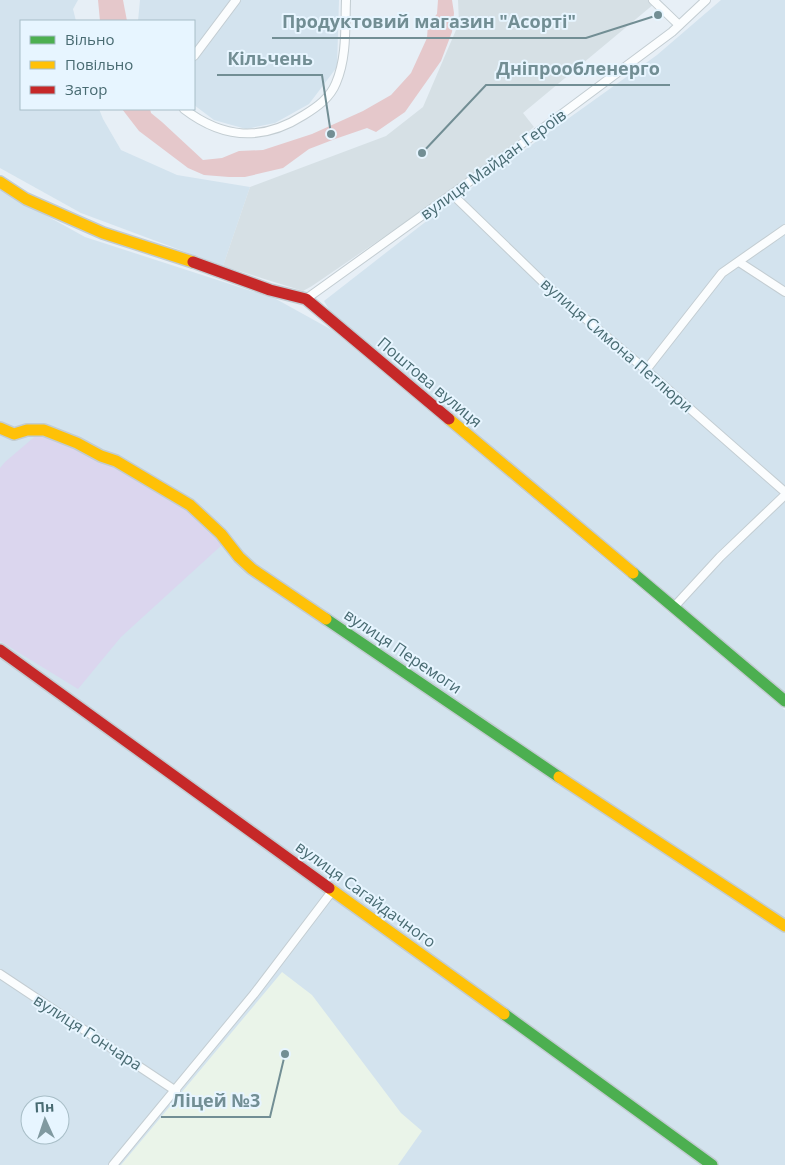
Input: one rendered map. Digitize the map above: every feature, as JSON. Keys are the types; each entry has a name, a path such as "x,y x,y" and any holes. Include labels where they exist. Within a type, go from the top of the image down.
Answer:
{"street":[{"path":"195,55 236,0"},
{"path":"185,110 200,122 226,131 259,133 274,131 297,120 318,106 328,97 336,84 343,60 346,0"},
{"path":"653,0 679,25"},
{"name":"вулиця Майдан Героїв","path":"306,300 524,143 679,25 706,0"},
{"name":"Поштова вулиця","path":"0,182 26,198 103,232 270,290 306,300 785,702"},
{"name":"вулиця Симона Петлюри","path":"452,194 546,285 646,370 785,494"},
{"path":"646,370 722,273 785,229"},
{"path":"739,262 785,292"},
{"name":"вулиця Перемоги","path":"0,428 14,434 27,430 44,430 77,443 101,456 116,461 190,505 221,534 239,557 252,569 502,739 785,926"},
{"path":"674,607 720,557 785,494"},
{"name":"вулиця Сагайдачного","path":"0,650 712,1165"},
{"path":"113,1165 176,1091 254,994 333,890"},
{"name":"вулиця Гончара","path":"0,974 176,1091"}],"shaded area":[{"path":"0,0 78,0 73,9 76,20 20,20 20,110 99,110 121,150 177,175 250,187 223,266 81,213 0,168"},
{"path":"98,0 123,0 127,20 100,20"},
{"path":"140,0 339,0 337,67 309,104 275,123 246,129 214,120 195,106 195,20 138,20"},
{"path":"438,0 452,0 454,13 452,32 441,61 405,112 376,132 367,128 309,149 283,168 245,177 204,175 188,168 139,131 123,110 150,110 151,113 203,160 222,158 239,151 263,150 312,134 363,111 391,95 411,73 427,38 428,24 437,14"},
{"path":"458,0 649,0 654,4 523,113 534,127 482,170 312,286 303,291 223,266 250,187 386,136 423,107 459,23"},
{"path":"721,0 785,0 785,694 650,578 452,416 331,313 324,301 442,209 657,55"},
{"path":"0,190 85,237 276,299 332,330 785,710 785,1165 0,1165"},
{"path":"39,433 118,469 195,512 224,543 121,637 78,689 0,641 0,468"},
{"path":"282,972 312,995 401,1113 422,1131 398,1165 121,1165"}],"traffic: fast":[{"path":"633,573 785,701"},
{"path":"326,619 559,777"},
{"path":"504,1014 712,1165"}],"traffic: slow":[{"path":"0,182 26,199 103,233 193,262"},
{"path":"449,419 633,573"},
{"path":"0,428 14,434 27,430 44,430 116,461 190,505 221,534 239,557 252,569 326,619"},
{"path":"559,777 785,926"},
{"path":"329,888 504,1014"}],"traffic: jam":[{"path":"193,262 270,290 306,299 449,419"},
{"path":"0,650 329,888"}],"place":[{"name":"Продуктовий магазин \"Асорті\"","path":"658,15"},
{"name":"Кільчень","path":"331,134"},
{"name":"Дніпрообленерго","path":"422,153"},
{"name":"Ліцей №3","path":"285,1054"}]}
